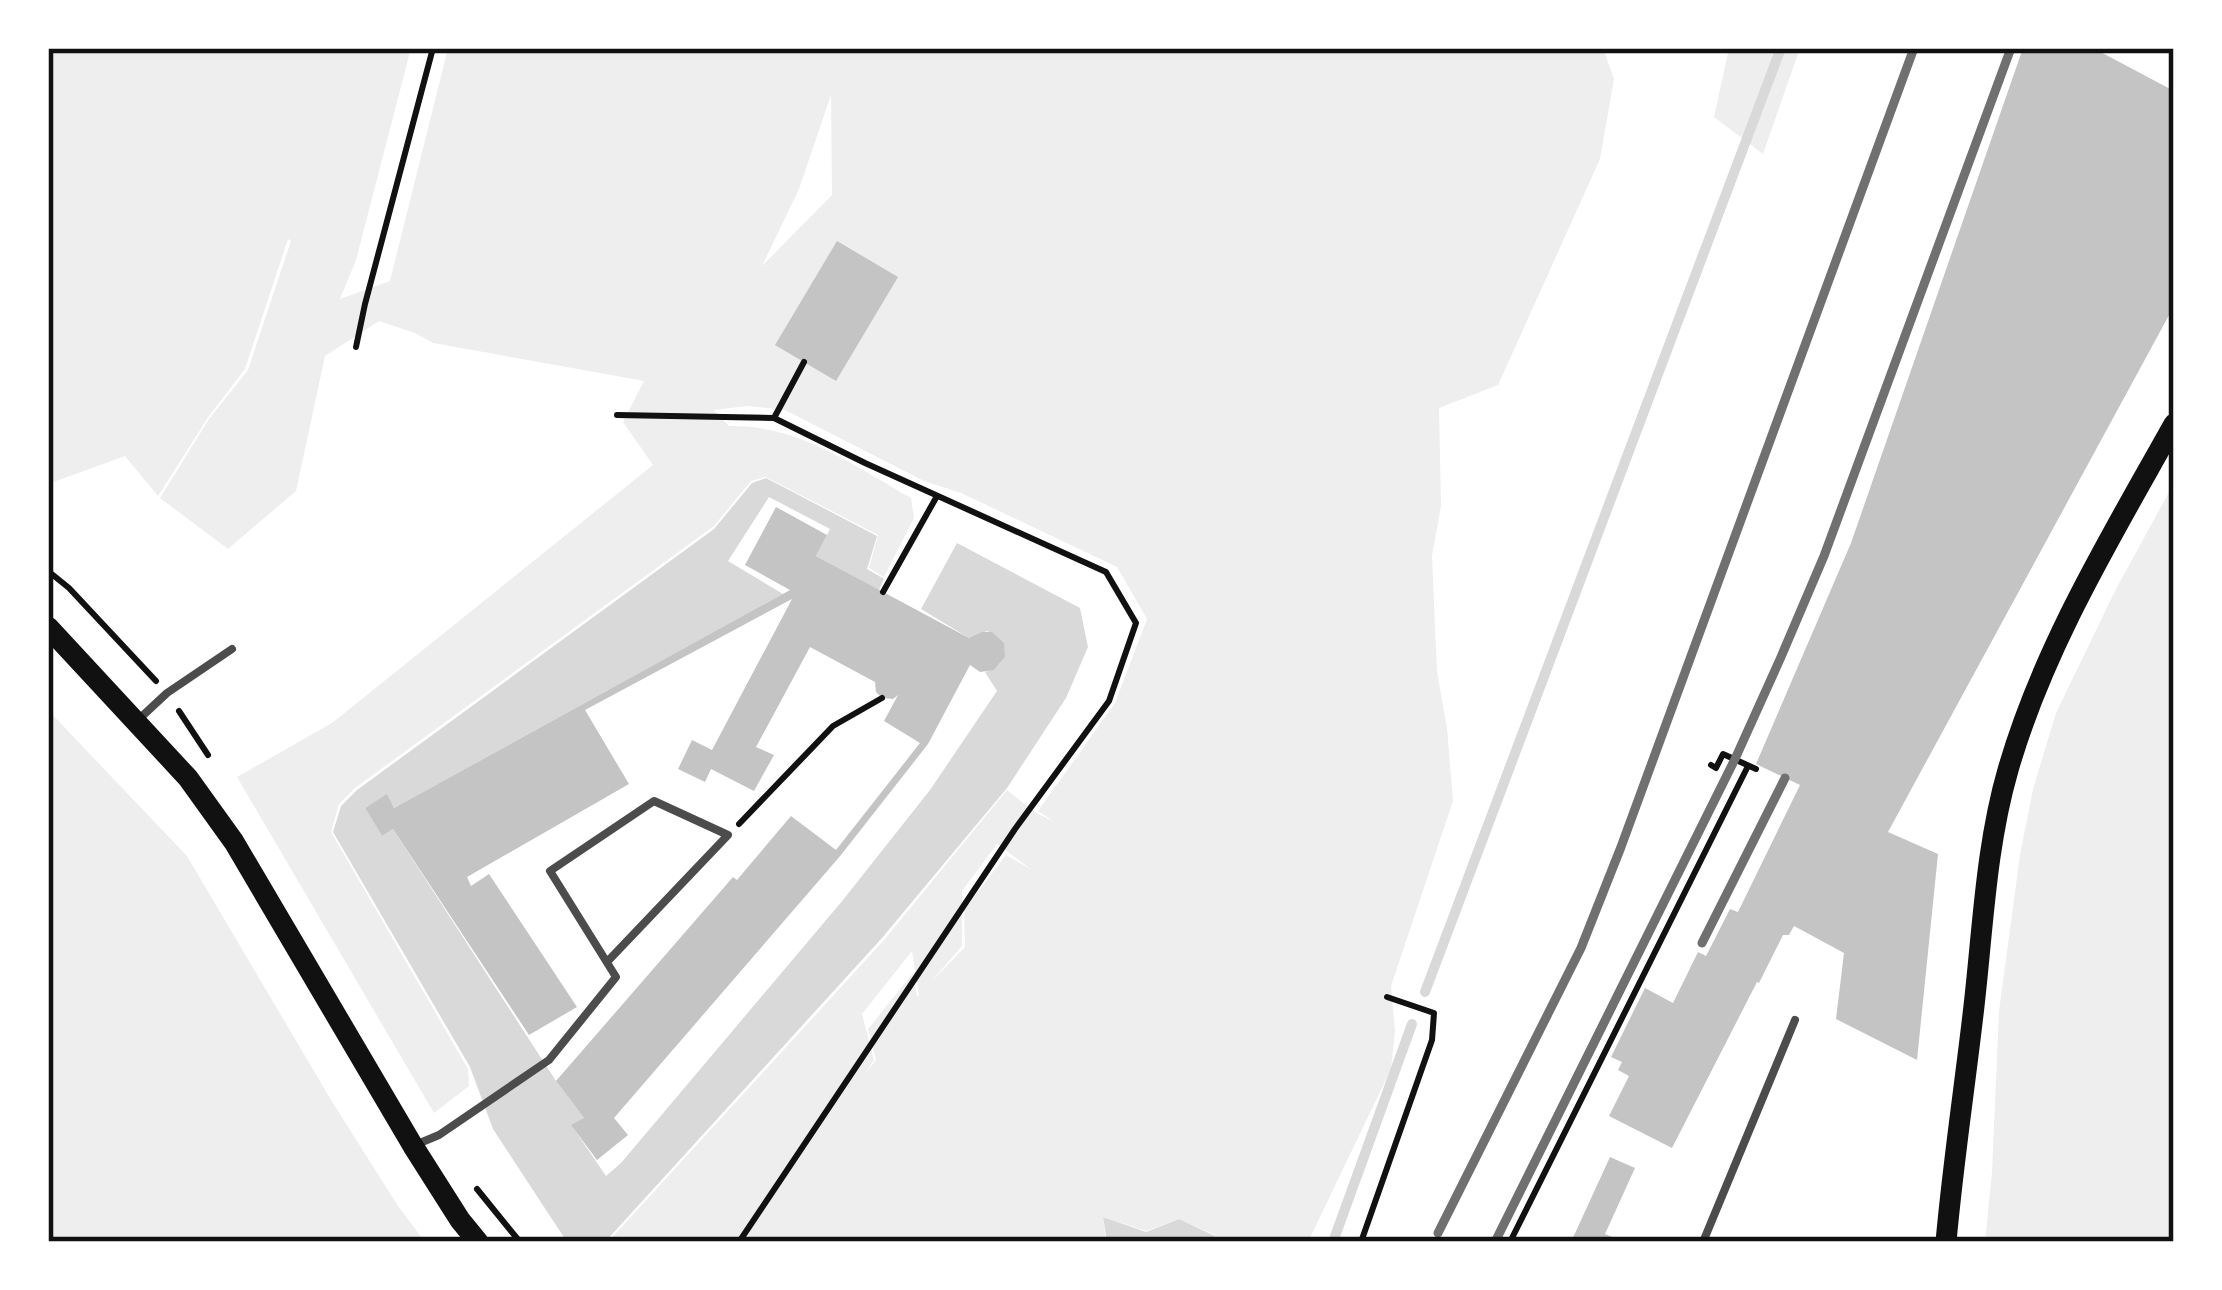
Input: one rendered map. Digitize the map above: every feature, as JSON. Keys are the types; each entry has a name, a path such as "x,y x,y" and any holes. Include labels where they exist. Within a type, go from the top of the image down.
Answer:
{"main road":[{"path":"1946,1242 1990,852 2007,772 2032,698 2096,565 2174,424"},
{"path":"48,627 188,778 234,842 413,1146 478,1242"}],"lane":[{"path":"137,721 232,649"},
{"path":"413,1146 439,1135 549,1060 616,977 550,871 654,801 728,835 607,962"},
{"path":"1703,1242 1795,1020"}],"path":[{"path":"356,347 433,48"},
{"path":"775,418 804,362"},
{"path":"617,415 775,418 1106,572 1136,623 1109,701 1015,829 739,1242"},
{"path":"883,592 937,496"},
{"path":"48,571 167,694"},
{"path":"728,835 833,726 882,698"},
{"path":"1510,1242 1751,768 1723,754 1716,768 1711,765"},
{"path":"1361,1242 1432,1040 1434,1013 1387,997"}],"shaded area":[{"path":"48,48 411,48 356,260 340,299 390,281 448,48 1603,48 1614,79 1600,159 1498,385 1439,408 1441,506 1432,556 1437,672 1453,801 1391,986 1395,1031 1391,1069 1308,1242 1213,1242 1215,1235 1179,1219 1146,1231 1103,1217 1106,1242 608,1242 884,940 1007,790 1036,813 1055,822 1038,811 1115,703 1147,619 1117,567 961,493 924,481 785,410 747,406 714,410 729,426 779,432 846,460 911,498 914,518 884,577 869,568 878,535 766,477 751,481 714,526 339,804 331,832 468,1069 469,1086 434,1113 237,777 332,723 653,465 623,422 644,381 433,343 379,321 325,356 296,491 228,549 160,498 209,419 248,370 288,239 245,369 209,416 158,496 125,456 48,484","holes":["831,95 832,195 762,266 799,189","997,844 1032,870 1006,855 964,910 965,947 930,983 962,946 962,891","912,951 919,996 913,973 868,1029 876,1060 864,1075 874,1060 862,1014"]},
{"path":"1729,48 1800,48 1763,154 1714,117"},
{"path":"766,478 877,536 867,569 884,579 879,590 816,556 830,529 769,497 728,561 783,594 394,808 387,795 365,808 382,836 393,829 584,1118 572,1126 606,1176 843,900 930,790 997,691 985,672 1003,659 1000,640 987,631 969,638 921,609 957,543 1080,608 1088,647 1066,698 1007,788 882,938 605,1242 567,1242 493,1129 470,1067 333,832 341,806 357,790 714,529 752,483"},
{"path":"2174,483 2174,1242 1985,1242 1999,1011 2033,789 2056,713"},
{"path":"48,710 187,856 331,1100 425,1242 48,1242"},
{"path":"1103,1217 1146,1232 1179,1219 1215,1236 1213,1242 1107,1242"}],"building":[{"path":"2023,48 2093,48 2174,91 2174,306 1888,832 1938,854 1917,1060 1836,1019 1844,953 1794,926 1789,935 1783,935 1757,982 1672,1148 1609,1116 1629,1076 1618,1070 1622,1062 1611,1057 1645,988 1673,1003 1698,952 1706,956 1730,909 1738,912 1800,785 1756,764 1851,543"},
{"path":"837,241 898,277 836,381 775,345"},
{"path":"776,507 827,535 816,556 969,638 992,632 1004,643 1005,657 994,670 980,672 970,665 928,744 841,855 614,1118 628,1135 597,1160 571,1125 584,1118 556,1081 791,816 836,850 920,743 884,721 898,695 882,698 875,682 810,647 756,747 774,755 754,791 711,769 705,782 678,769 692,740 712,750 792,599 585,710 629,784 467,877 471,886 489,874 577,1007 529,1035 393,829 382,836 365,808 387,794 394,808 790,590 745,565"},
{"path":"1610,1157 1635,1168 1605,1234 1624,1242 1571,1242"}],"waterway":[{"path":"1425,992 1781,48"},
{"path":"1333,1242 1412,1024"}],"railway":[{"path":"1438,1233 1581,948 1914,48"},
{"path":"1495,1242 1781,657 1824,556 2011,48"},
{"path":"1702,943 1785,778"}]}
